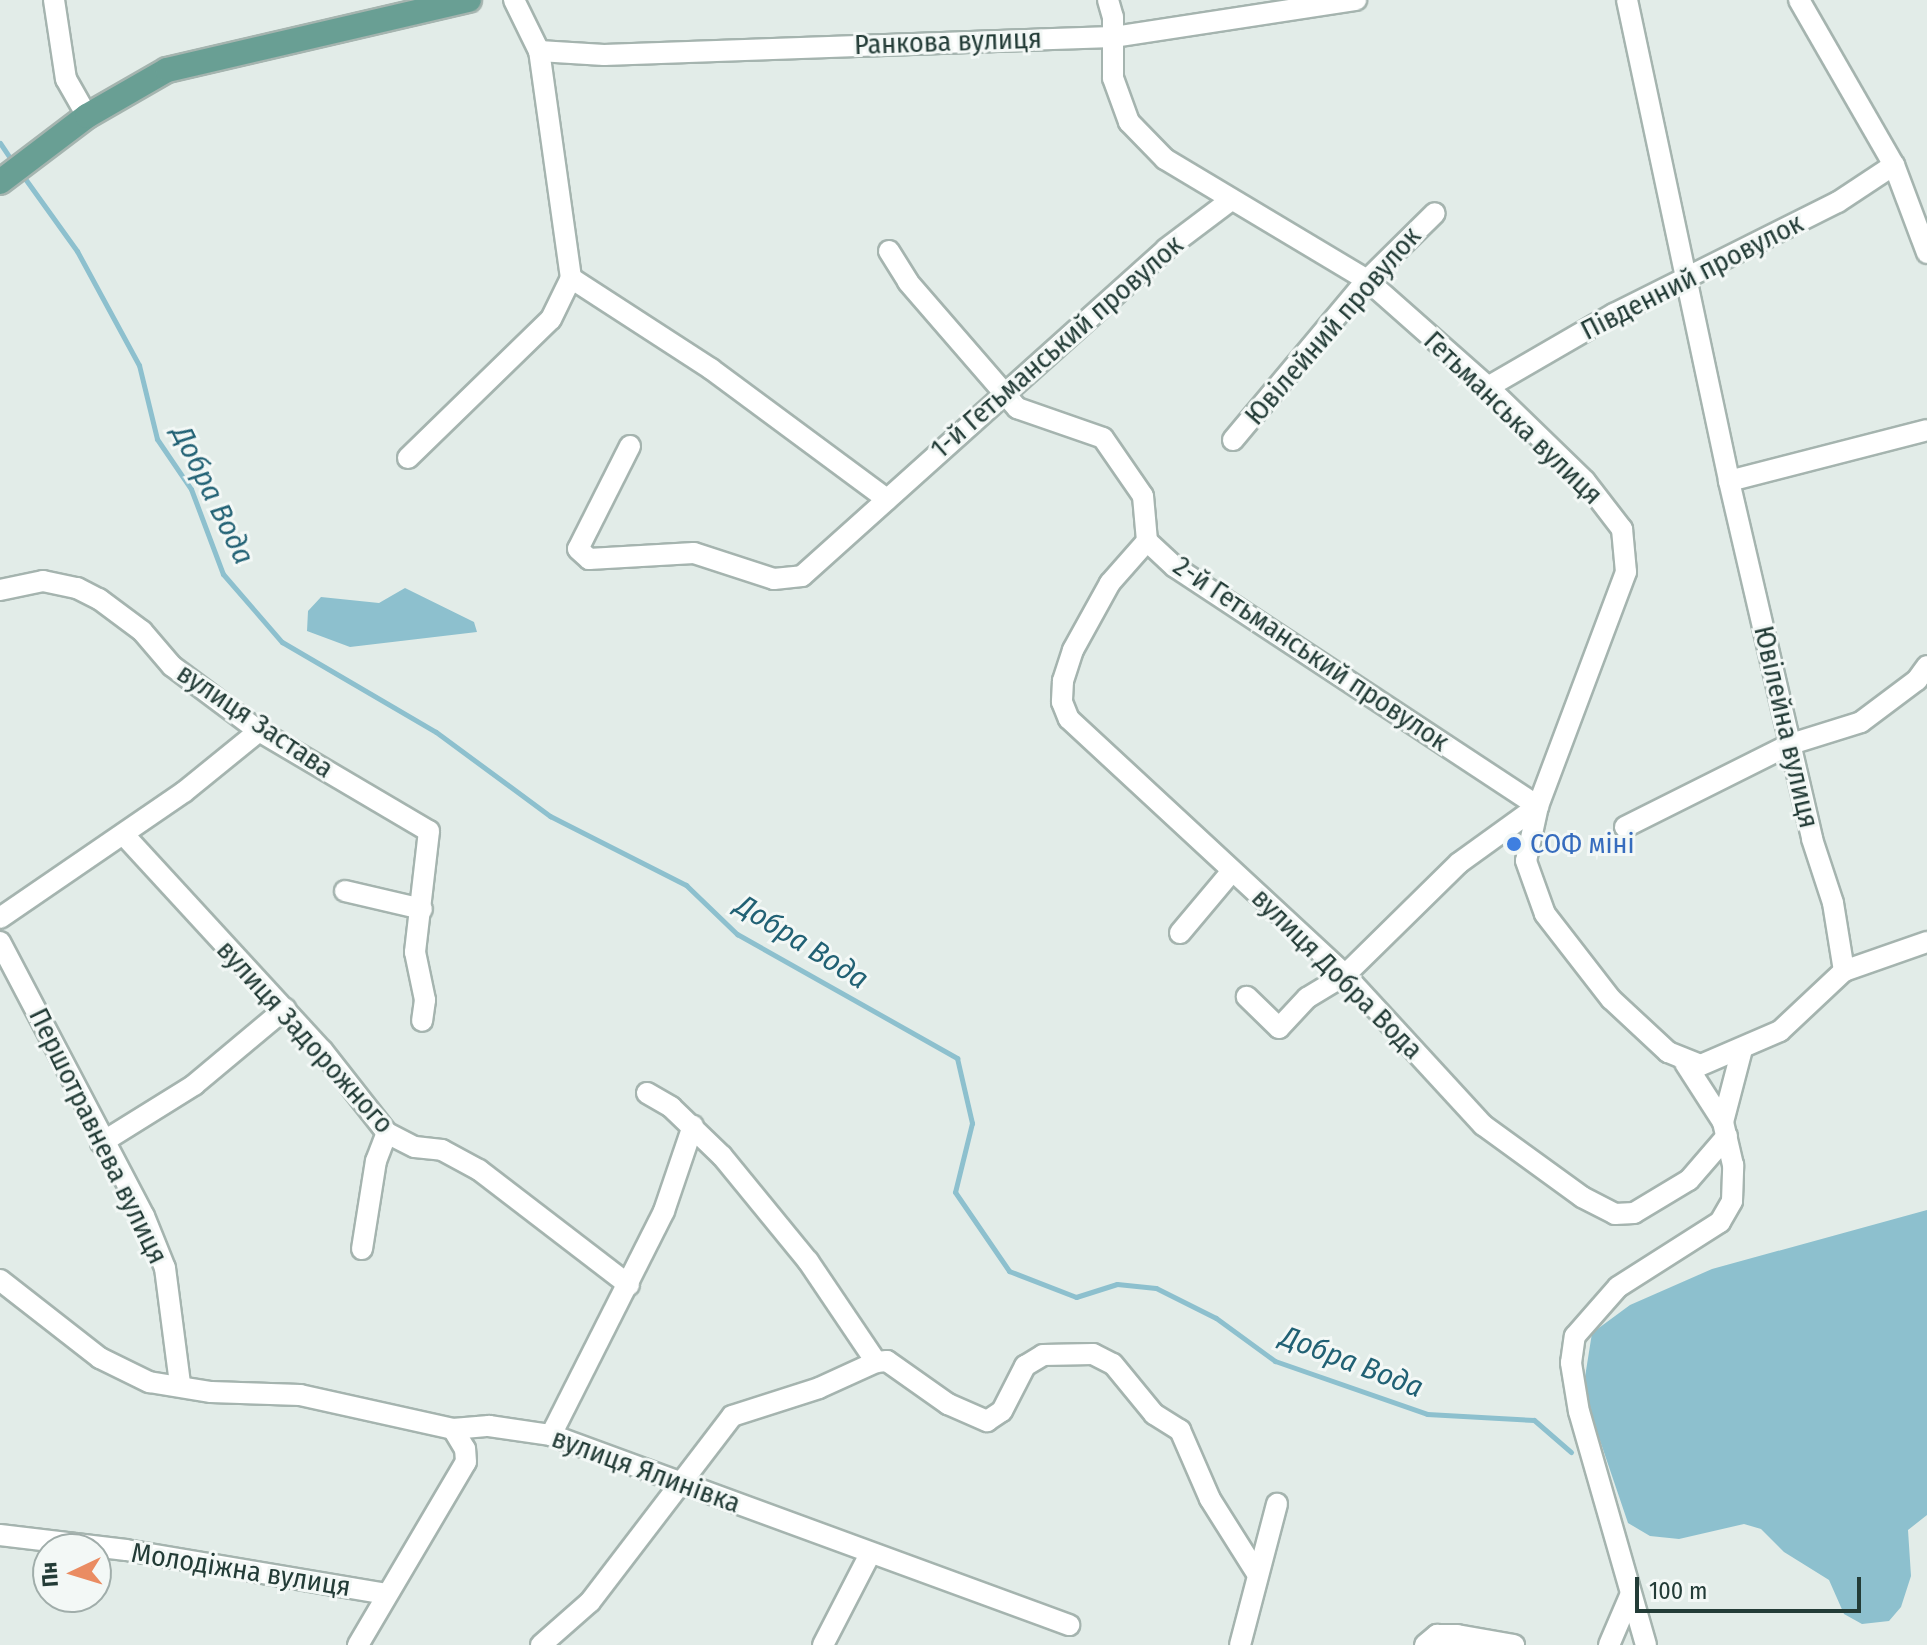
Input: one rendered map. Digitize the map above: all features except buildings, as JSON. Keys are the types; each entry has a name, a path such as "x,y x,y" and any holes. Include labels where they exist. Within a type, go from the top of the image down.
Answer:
{"main road":[{"path":"0,182 87,116 167,70 469,0"}],"street":[{"path":"54,0 66,79 87,116"},
{"path":"408,458 551,319 571,278 539,51 514,0"},
{"name":"Гетьманська вулиця","path":"1108,0 1113,37 1113,78 1129,122 1165,159 1367,280 1488,387 1585,481 1622,529 1626,572 1538,806 1526,861 1545,914 1611,999 1644,1034 1685,1063"},
{"name":"Ранкова вулиця","path":"539,51 604,55 1113,37 1356,0"},
{"name":"Ювілейна вулиця","path":"1627,0 1729,481 1812,839 1833,903 1844,971"},
{"path":"1799,0 1894,165 1927,253"},
{"name":"Південний провулок","path":"1488,387 1684,278 1838,202 1894,165"},
{"name":"1-й Гетьманський провулок","path":"630,446 578,549 589,559 694,553 789,580 816,567 1004,392 1166,249 1231,200"},
{"name":"Ювілейний провулок","path":"1233,440 1367,280 1435,213"},
{"name":"2-й Гетьманський провулок","path":"889,251 908,282 1017,408 1046,422 1103,438 1143,496 1147,541 1175,567 1538,806"},
{"path":"571,278 711,369 887,499"},
{"path":"1729,481 1927,430"},
{"name":"вулиця Добра Вода","path":"1147,541 1110,583 1073,650 1063,681 1062,702 1069,719 1345,975 1483,1125 1582,1197 1615,1214 1634,1213 1689,1180 1725,1129"},
{"name":"вулиця Застава","path":"0,590 43,581 77,588 99,599 142,631 172,666 259,731 429,831 422,909"},
{"path":"1625,827 1791,744 1861,722 1917,680 1927,666"},
{"path":"0,918 234,756 259,731"},
{"path":"1247,997 1279,1028 1307,998 1345,975 1459,863 1538,806"},
{"name":"вулиця Задорожного","path":"124,835 285,1009 387,1133 415,1147 442,1150 479,1170 629,1285"},
{"path":"1180,933 1232,871"},
{"path":"345,891 422,909 415,952 425,1000 422,1021"},
{"name":"Першотравнева вулиця","path":"0,942 63,1058 101,1143 144,1216 165,1268 180,1384"},
{"path":"1685,1063 1701,1065 1780,1031 1844,971 1927,942"},
{"path":"101,1143 194,1085 285,1009"},
{"path":"1725,1129 1742,1049"},
{"path":"1646,1645 1579,1412 1571,1363 1575,1336 1618,1287 1720,1222 1732,1201 1733,1165 1725,1129 1685,1063"},
{"path":"647,1093 693,1126 808,1261 876,1362"},
{"path":"551,1435 664,1211 693,1126"},
{"path":"362,1249 376,1161 387,1133"},
{"name":"вулиця Ялинівка","path":"0,1280 100,1358 149,1382 180,1384 211,1392 300,1395 453,1429 489,1426 551,1435 1069,1625"},
{"path":"541,1645 590,1602 732,1416 819,1388 876,1362 887,1361 948,1404 987,1421 1002,1411 1025,1366 1043,1355 1093,1354 1113,1364 1154,1414 1180,1430 1210,1499 1256,1572"},
{"path":"358,1645 466,1462 465,1449 453,1429"},
{"path":"1240,1645 1256,1572 1277,1504"},
{"name":"Молодіжна вулиця","path":"0,1535 126,1550 387,1594"},
{"path":"823,1645 870,1554"},
{"path":"1609,1645 1630,1596"},
{"path":"1426,1642 1457,1635 1514,1645"}],"water":[{"path":"405,588 474,622 477,632 350,647 307,631 308,611 321,597 379,603"},
{"path":"1927,1210 1927,1515 1908,1530 1911,1576 1901,1607 1889,1621 1862,1624 1844,1614 1829,1580 1784,1552 1761,1529 1744,1524 1679,1539 1650,1536 1628,1523 1591,1414 1585,1377 1592,1333 1630,1305 1712,1269"}],"waterway":[{"name":"Добра Вода","path":"0,143 13,162"},
{"name":"Добра Вода","path":"21,173 77,251 139,365 157,439 191,489 223,574 282,642 436,732 550,816 686,885 737,934 957,1058 972,1123 955,1192 1009,1271 1076,1297 1117,1284 1156,1288 1216,1318 1275,1361 1427,1414 1534,1420 1571,1452"}],"place":[{"name":"СОФ міні","path":"1514,844"}]}
